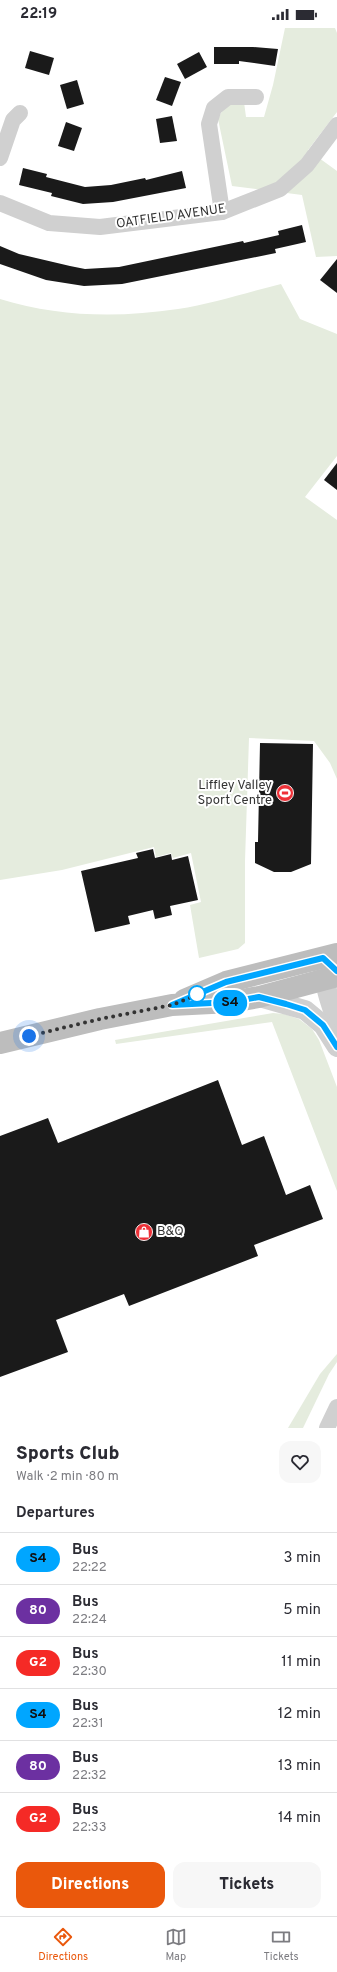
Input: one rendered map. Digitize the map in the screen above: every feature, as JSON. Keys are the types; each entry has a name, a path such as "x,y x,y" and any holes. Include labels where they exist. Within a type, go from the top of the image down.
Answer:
{"main road":[{"path":"0,1043 100,1019 172,1005 231,1002 259,997 332,968"},
{"path":"172,1005 226,982 332,968"}],"street":[{"path":"222,212 209,124 214,108 228,96 256,97"},
{"path":"0,158 13,120 20,113"},
{"name":"OATFIELD AVENUE","path":"0,203 49,223 100,227 222,212 280,189 307,165 337,125"},
{"path":"332,968 328,996 337,1022"},
{"path":"259,997 305,1010 323,1025 337,1047"},
{"path":"327,1428 337,1407"}],"shaded area":[{"path":"285,28 335,28 337,33 337,112 308,150 337,171 337,256 316,257 302,195 232,186 218,119 225,105 244,102 246,117 264,117 273,85"},
{"path":"281,284 300,319 337,334 337,456 305,497 337,520 337,779 330,763 314,741 249,738 245,861 245,943 238,949 199,958 190,905 201,902 191,853 173,858 171,853 156,857 154,847 62,870 0,880 0,299 22,305 66,312 111,315 133,314 191,307"},
{"path":"273,1013 284,1014 299,1019 312,1029 319,1040 337,1087 337,1191 272,1022 116,1044 115,1040"},
{"path":"337,1354 337,1362 329,1374 303,1428 288,1428 320,1374"}],"building":[{"path":"214,47 253,47 278,49 275,66 239,61 239,64 214,64"},
{"path":"30,51 54,58 49,75 25,68"},
{"path":"199,52 207,67 185,79 177,64"},
{"path":"165,77 181,82 172,106 156,100"},
{"path":"77,80 84,104 67,109 60,85"},
{"path":"172,116 177,141 160,143 156,119"},
{"path":"66,122 82,128 74,151 58,146"},
{"path":"23,168 47,174 46,177 85,187 111,185 145,178 146,180 182,171 186,188 113,202 83,204 51,196 52,193 19,185"},
{"path":"302,225 306,242 275,249 276,253 122,284 84,286 46,280 0,264 0,246 19,254 85,269 119,267 279,235 278,231"},
{"path":"337,259 337,293 320,280"},
{"path":"337,463 337,490 324,480"},
{"name":"Liffley Valley Sport Centre","path":"260,743 313,744 311,864 291,872 274,872 255,863 255,842 258,842"},
{"path":"153,849 155,858 171,854 172,860 188,856 198,900 170,906 172,915 155,919 153,910 128,916 130,924 95,932 81,871 138,858 136,853"},
{"name":"B&Q","path":"218,1080 242,1145 264,1136 286,1195 310,1185 323,1219 254,1245 258,1256 129,1306 124,1294 56,1320 68,1352 0,1377 0,1136 48,1118 58,1143"}],"bus line":[{"name":"S4","path":"337,971 323,958 226,982 172,1005 231,1002 259,997 305,1010 323,1025 337,1047"}],"place":[{"name":"Liffley Valley Sport Centre","path":"285,793"},
{"name":"B&Q","path":"144,1232"}],"route":[{"path":"29,1036 100,1019 172,1005 199,994 197,994"}]}
